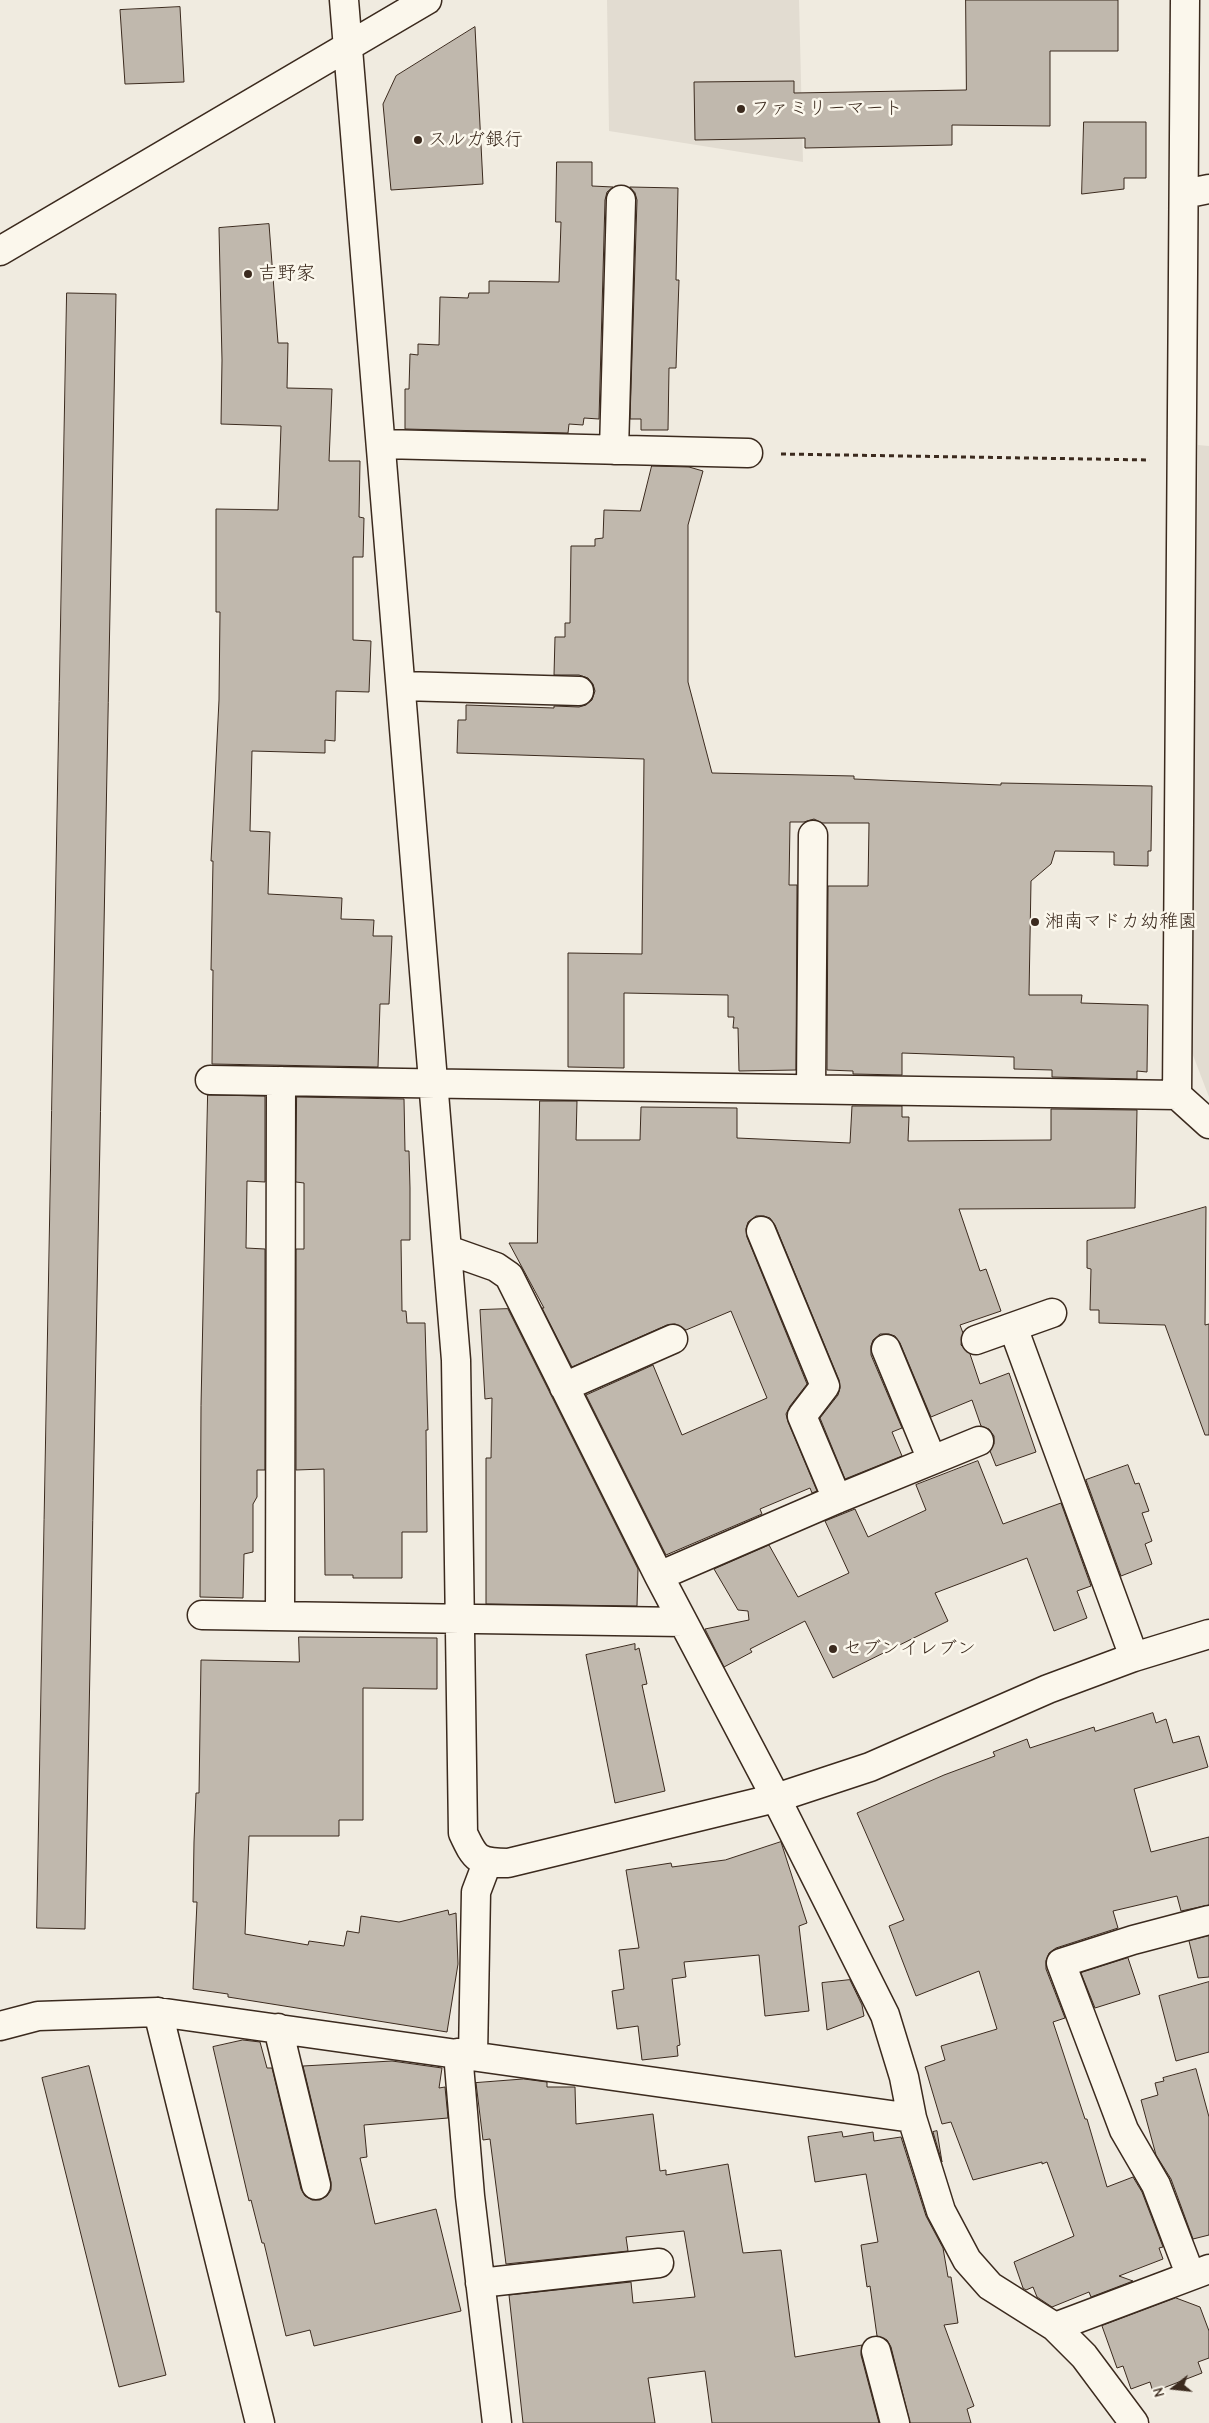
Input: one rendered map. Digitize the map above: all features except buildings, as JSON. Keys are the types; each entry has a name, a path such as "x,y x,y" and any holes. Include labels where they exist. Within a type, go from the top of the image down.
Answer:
{"street":[{"path":"344,0 346,49 382,444 456,1360 463,1832 473,1853 487,1863 508,1863 776,1798 870,1767 1048,1689 1134,1657 1209,1634"},
{"path":"0,251 427,0"},
{"path":"1177,1095 1182,460 1196,192 1185,0"},
{"path":"614,450 622,200"},
{"path":"382,444 748,453"},
{"path":"402,686 579,691"},
{"path":"811,1089 812,835"},
{"path":"210,1080 1177,1095 1209,1124"},
{"path":"280,1616 281,1081"},
{"path":"761,1231 825,1386 802,1416 837,1499"},
{"path":"448,1250 496,1267 508,1276 659,1576 776,1798 885,2016 904,2077 912,2118 941,2211 967,2260 990,2286 1055,2327 1084,2356 1134,2423"},
{"path":"976,1340 1052,1313"},
{"path":"1013,1327 1134,1657"},
{"path":"564,1387 673,1339"},
{"path":"886,1349 932,1460"},
{"path":"659,1576 837,1499 979,1442"},
{"path":"202,1614 683,1622"},
{"path":"487,1863 476,1892 466,2054 480,2283 497,2423"},
{"path":"1055,2327 1200,2272 1156,2185 1124,2130 1061,1963 1133,1940 1209,1920"},
{"path":"0,2026 38,2016 158,2012 912,2118"},
{"path":"158,2012 260,2423"},
{"path":"278,2028 316,2185"},
{"path":"480,2283 660,2263"},
{"path":"876,2351 895,2423"}],"path":[{"path":"748,453 1182,460"}],"shaded area":[{"path":"607,0 799,0 803,162 609,131"},
{"path":"1198,445 1209,446 1209,1097 1191,1050"}],"place":[{"name":"ファミリーマート","path":"741,109"},
{"name":"スルガ銀行","path":"418,140"},
{"name":"吉野家","path":"248,274"},
{"name":"湘南マドカ幼稚園","path":"1035,922"},
{"name":"セブンイレブン","path":"833,1649"}]}
